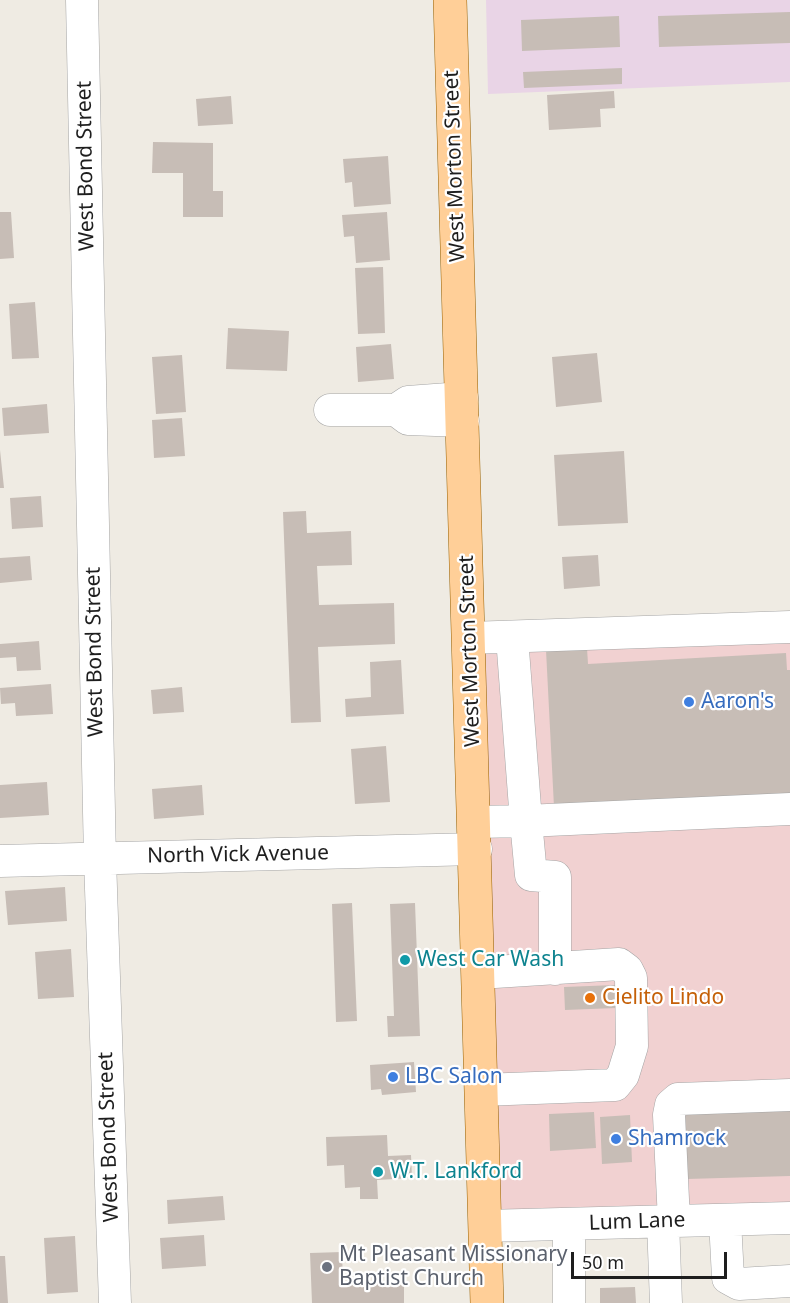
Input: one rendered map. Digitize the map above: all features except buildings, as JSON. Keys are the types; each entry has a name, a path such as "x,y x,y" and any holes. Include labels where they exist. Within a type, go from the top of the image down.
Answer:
{"main road":[{"name":"West Morton Street","path":"450,0 487,1303"}],"street":[{"name":"West Bond Street","path":"82,0 100,859 115,1303"},
{"path":"330,410 396,410 408,402 463,410"},
{"path":"469,639 790,627"},
{"path":"513,637 531,875 555,877 555,969"},
{"name":"North Vick Avenue","path":"0,861 100,859 475,835 526,820 790,809"},
{"path":"479,973 619,964 627,970 631,978 632,1046 623,1075 615,1085 482,1090"},
{"path":"666,1303 671,1105 678,1099 790,1095"},
{"name":"Lum Lane","path":"485,1226 790,1218"},
{"path":"725,1220 728,1278 739,1284 790,1281"},
{"path":"569,1224 569,1303"}],"shaded area":[{"path":"486,0 790,0 790,82 488,94"},
{"path":"790,616 790,1206 501,1216 482,626"}],"place":[{"name":"Aaron's","path":"689,702"},
{"name":"West Car Wash","path":"405,960"},
{"name":"Cielito Lindo","path":"590,998"},
{"name":"LBC Salon","path":"393,1077"},
{"name":"Shamrock","path":"616,1139"},
{"name":"W.T. Lankford","path":"378,1172"},
{"name":"Mt Pleasant Missionary Baptist Church","path":"327,1267"}]}
